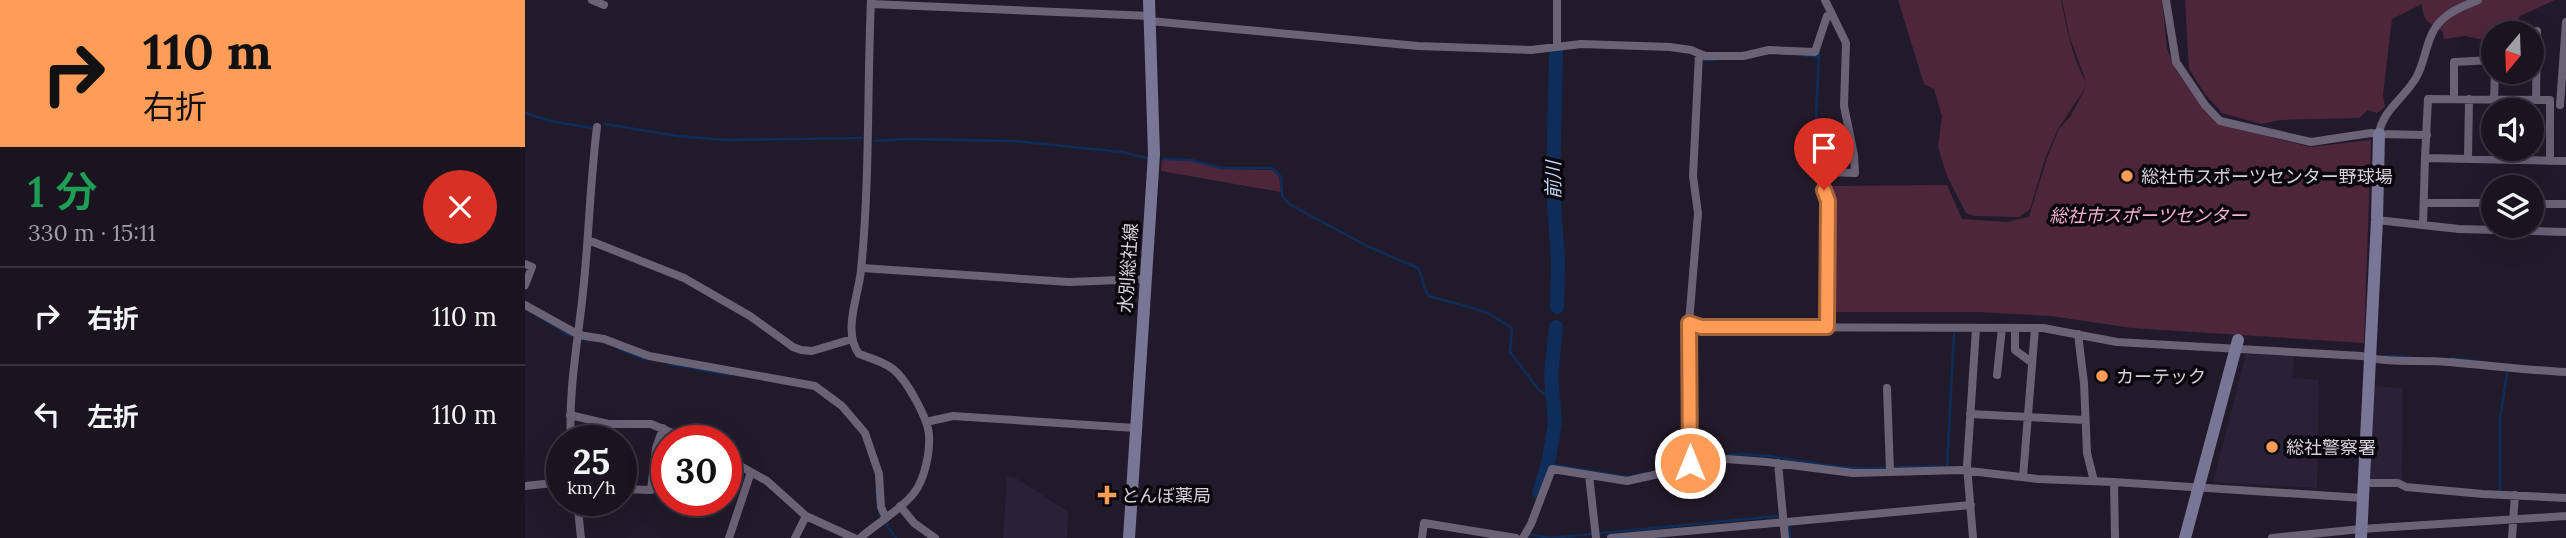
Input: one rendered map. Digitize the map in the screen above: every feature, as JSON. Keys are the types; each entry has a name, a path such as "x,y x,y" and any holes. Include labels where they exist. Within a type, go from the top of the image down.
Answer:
{"main road":[{"name":"水別総社線","path":"1129,538 1154,154 1149,0"},
{"path":"2361,534 2379,134"},
{"path":"2185,538 2236,344"}],"street":[{"path":"592,0 604,5"},
{"path":"1557,0 1557,46"},
{"path":"1825,0 1846,43 1844,106 1855,173 1825,172 1824,190 1828,201 1827,327"},
{"path":"2166,0 2176,62 2205,105 2220,121 2311,142 2371,133 2427,135"},
{"path":"2379,134 2383,118 2416,78 2424,51 2436,27 2453,11 2478,0"},
{"path":"860,538 915,492 922,478 929,441 926,422 914,397 896,371 859,354 852,338 854,304 862,268 869,137 871,2 1150,18 1418,46 1531,50 1553,50 1557,46 1670,47 1685,48 1705,57 1743,56 1769,50 1815,52 1827,16"},
{"path":"2550,160 2559,105 2566,22"},
{"path":"1690,465 1689,323 1698,213 1693,176 1699,54"},
{"path":"2454,99 2453,62 2481,61"},
{"path":"2423,224 2427,99 2481,99"},
{"path":"2468,159 2469,99"},
{"path":"570,425 597,127"},
{"path":"2425,158 2481,159"},
{"path":"2544,160 2566,161"},
{"path":"2424,203 2481,204"},
{"path":"2544,204 2566,204"},
{"path":"2377,220 2459,229 2566,232"},
{"path":"587,240 684,278 750,316 801,350 812,351 852,338"},
{"path":"525,264 532,267 525,285"},
{"path":"862,268 1069,282 1145,279"},
{"path":"525,305 579,338 604,339 649,356 815,386 842,406 865,433 879,474 883,518"},
{"path":"1689,323 1701,327 2035,328 2117,342 2236,344 2508,370 2566,372"},
{"path":"1973,538 1967,468 1976,328"},
{"path":"1997,375 2002,328"},
{"path":"2015,328 2015,350 2031,362"},
{"path":"2023,475 2035,328"},
{"path":"2078,334 2087,453 2094,479"},
{"path":"1887,388 1890,468"},
{"path":"1970,414 2085,420"},
{"path":"570,415 608,424 654,425"},
{"path":"926,422 953,416 1135,428"},
{"path":"1422,538 1424,523 1522,536 1552,469 1627,481 1725,459 1853,473 1890,468 1967,468 2114,482 2363,498"},
{"path":"1778,463 1785,538"},
{"path":"742,467 767,481 806,516 854,538"},
{"path":"729,538 751,472"},
{"path":"1589,475 1595,535"},
{"path":"2114,482 2115,538"},
{"path":"637,490 650,490 651,483"},
{"path":"2363,483 2398,483 2406,487 2566,498"},
{"path":"525,486 546,484"},
{"path":"2512,538 2515,495"},
{"path":"1611,538 1971,505"},
{"path":"900,506 914,523 935,538"},
{"path":"579,516 581,538"},
{"path":"795,538 806,516"},
{"path":"2271,538 2361,534 2566,516"}],"shaded area":[{"path":"2246,354 2294,357 2293,378 2319,380 2317,488 2213,482"},
{"path":"2374,386 2403,388 2402,483 2369,481"},
{"path":"1007,476 1016,478 1068,512 1067,538 1003,538"}],"green space":[{"name":"総社市スポーツセンター","path":"1898,0 2061,0 2068,32 2074,54 2087,84 2070,38 2062,0 2162,0 2167,49 2177,72 2216,123 2310,147 2371,140 2364,343 2132,328 2051,316 1978,312 1830,312 1831,186 1947,185 1962,219 2007,222 2029,217 2059,129 2070,117 2087,85 2058,129 2045,159 2030,209 2019,217 1974,216 1966,213 1947,176 1938,147 1942,116 1934,89 1924,84"},
{"path":"2185,0 2555,0 2520,16 2518,21 2481,21 2481,39 2465,36 2444,39 2443,32 2425,18 2422,4 2392,19 2383,94 2385,107 2377,113 2368,110 2359,118 2281,120 2261,124 2222,113 2205,94 2189,69"},
{"path":"1162,160 1186,160 1224,169 1272,170 1279,177 1281,192 1161,171"}],"waterway":[{"name":"前川","path":"1556,52 1553,188 1558,261 1557,307"},
{"path":"1819,52 1816,117 1822,146 1851,157"},
{"path":"1803,55 1817,57"},
{"path":"1702,60 1717,60"},
{"path":"525,113 550,121 593,128"},
{"path":"605,124 677,136 725,140 862,138"},
{"path":"874,141 1013,141 1122,152 1147,158"},
{"path":"1164,159 1191,160 1222,168 1272,168 1281,177 1282,196 1289,204 1369,247 1418,268 1429,296 1486,312 1512,328 1510,352 1539,390 1552,399"},
{"path":"536,315 567,334 589,341"},
{"name":"前川","path":"1539,493 1548,464 1555,423 1551,375 1556,327"},
{"path":"1947,467 1954,334"},
{"path":"619,349 645,359"},
{"path":"2385,356 2410,357"},
{"path":"2452,358 2476,361"},
{"path":"669,364 731,375"},
{"path":"2500,491 2500,419 2507,374"},
{"path":"1707,459 1743,454 1852,468 1944,467"},
{"path":"1548,464 1627,477 1646,473"},
{"path":"876,491 880,516 896,538"},
{"path":"1551,538 1778,516"},
{"path":"1789,526 1790,538"},
{"path":"1529,534 1550,538"}],"place":[{"name":"総社市スポーツセンター野球場","path":"2127,176"},
{"name":"カーテック","path":"2102,376"},
{"name":"総社警察署","path":"2272,447"},
{"name":"とんぼ薬局","path":"1107,495"}],"route":[{"path":"1690,463 1689,323 1701,327 1827,327 1828,201 1824,190"}]}
